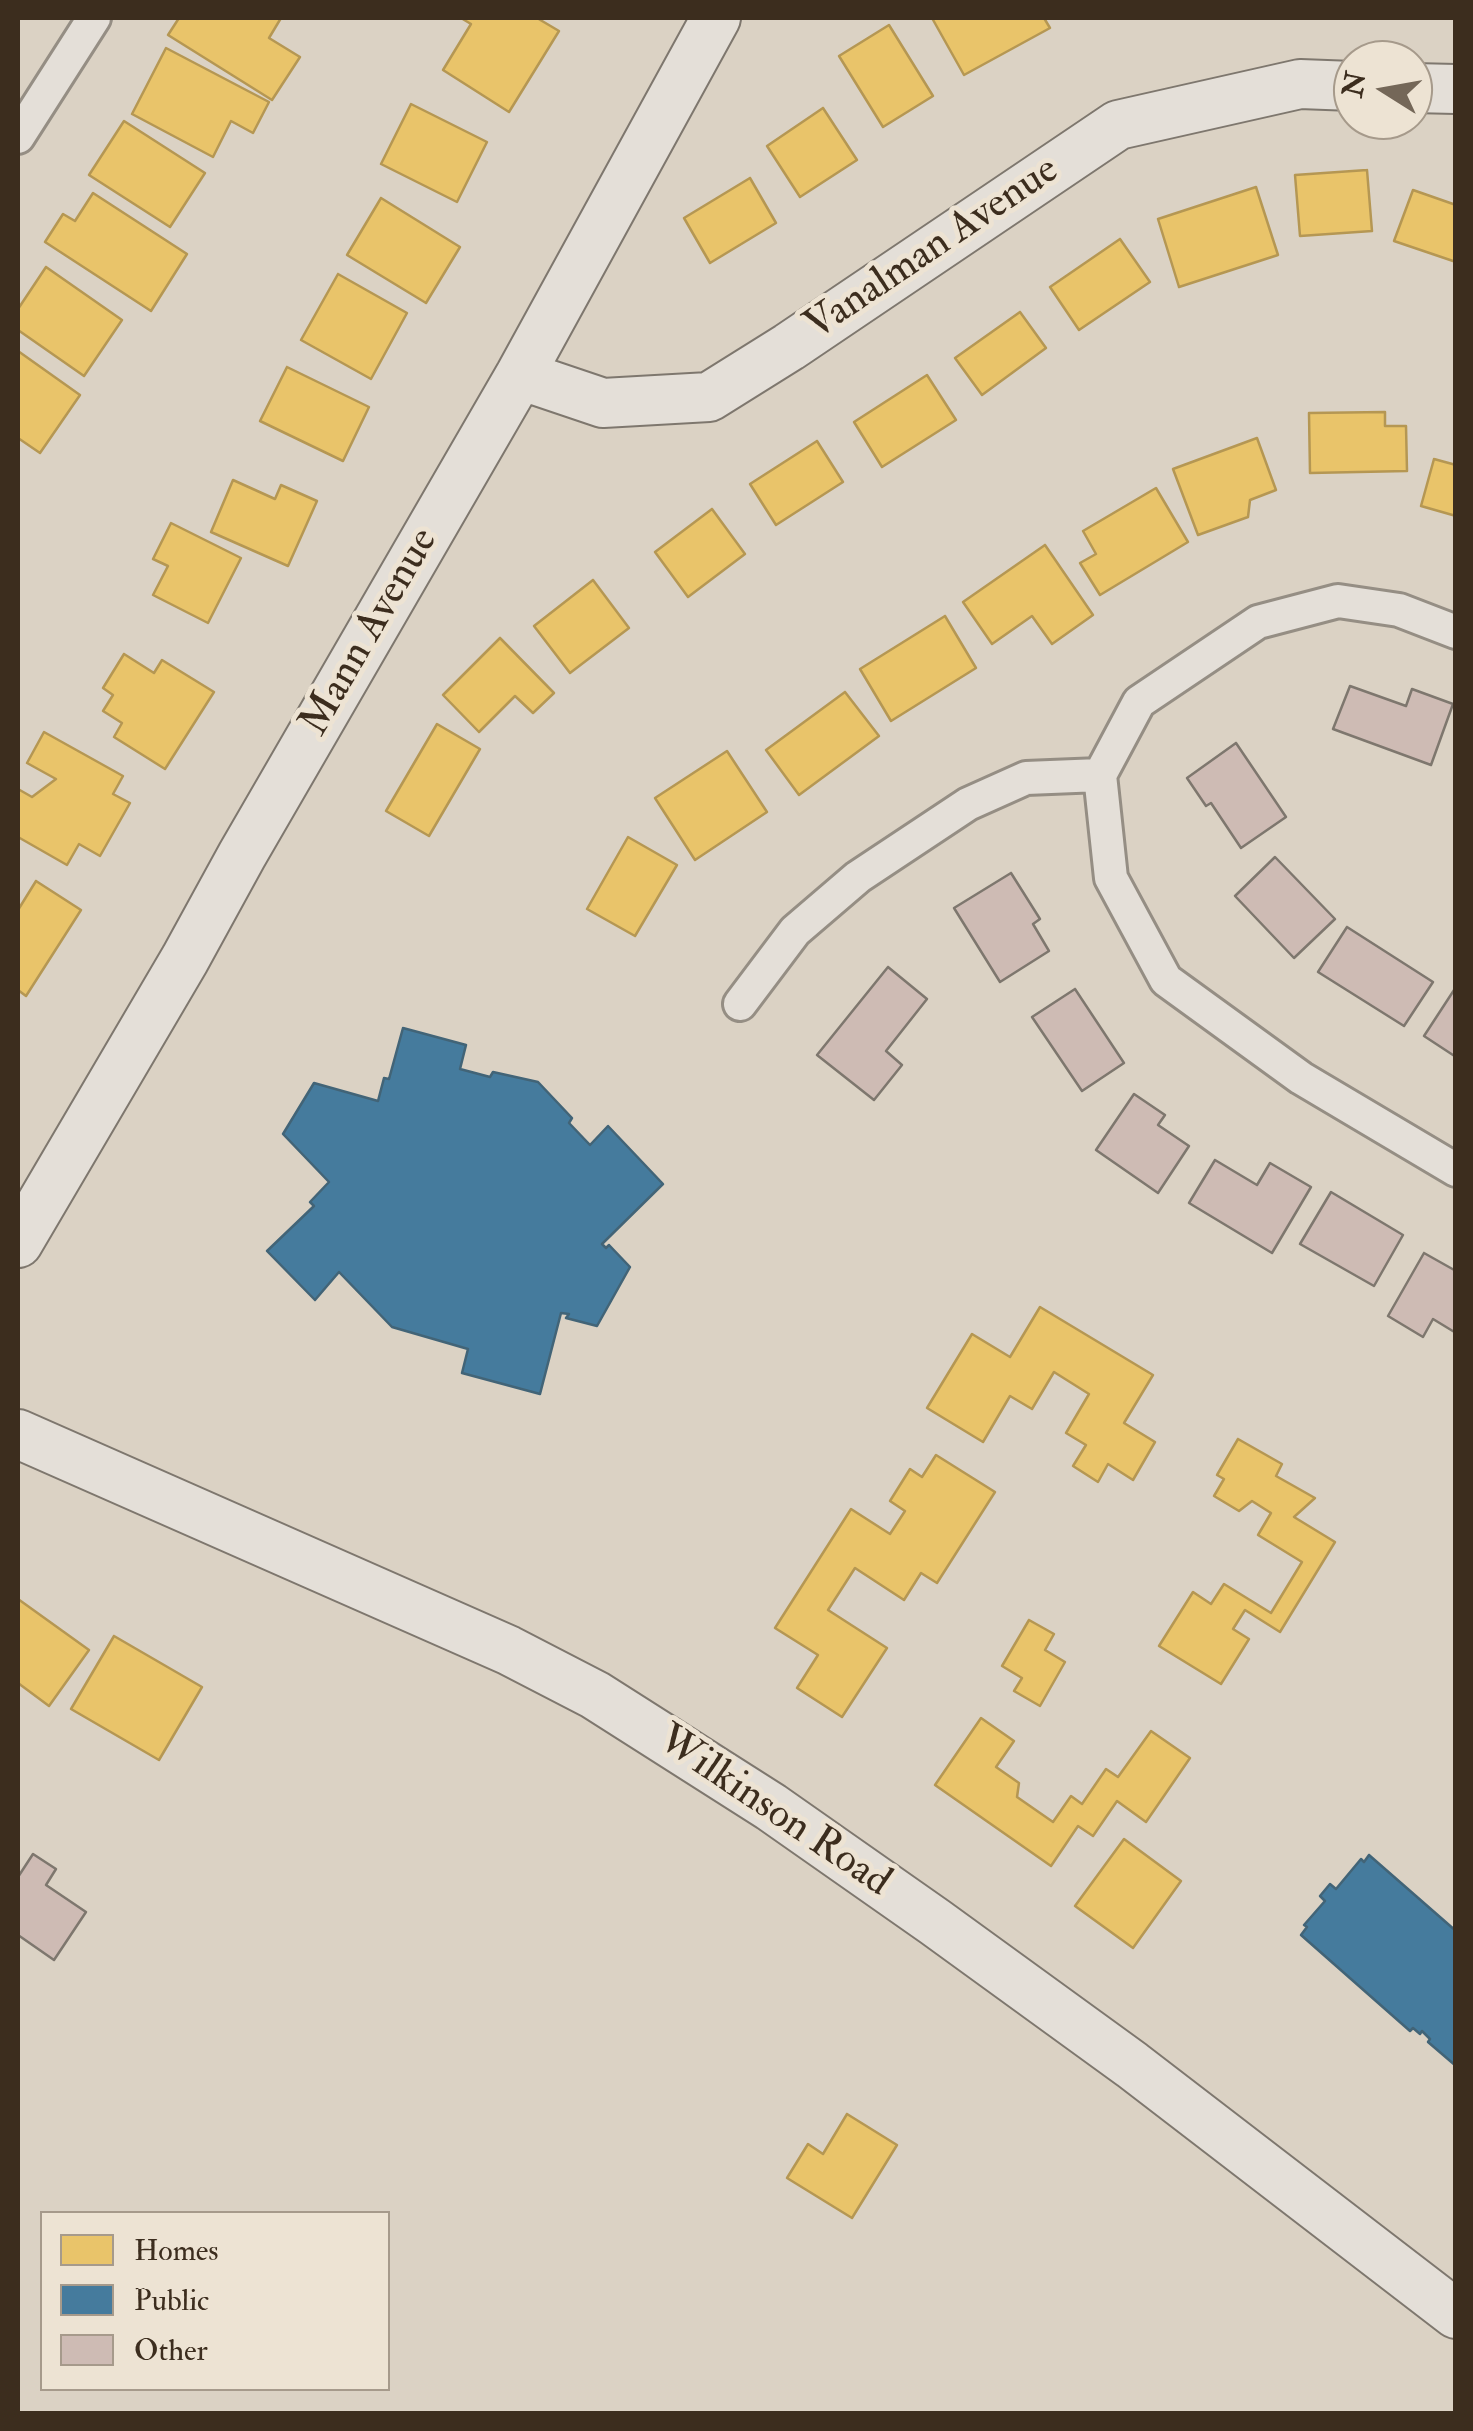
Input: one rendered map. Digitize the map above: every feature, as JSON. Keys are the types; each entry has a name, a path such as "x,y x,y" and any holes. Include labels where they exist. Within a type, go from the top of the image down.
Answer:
{"main road":[{"name":"Mann Avenue","path":"18,1243 520,375 716,18"},
{"name":"Vanalman Avenue","path":"520,375 603,403 709,397 1118,125 1300,84 1333,85"},
{"name":"Wilkinson Road","path":"18,1434 508,1650 595,1695 771,1807 935,1922 1132,2065 1456,2314"}],"street":[{"path":"18,137 94,18"},
{"path":"1456,632 1399,610 1338,601 1258,622 1139,702 1100,775 1111,878 1166,980 1301,1078 1456,1170"},
{"path":"740,1004 796,931 858,878 968,804 1026,778 1100,775"}],"building: Homes":[{"path":"179,18 281,18 269,38 300,57 272,100 168,35"},
{"path":"461,18 537,18 559,31 509,112 443,70 471,24"},
{"path":"932,18 1044,18 1050,28 964,75"},
{"path":"889,25 933,96 883,127 839,56"},
{"path":"166,48 269,102 253,133 231,121 213,157 132,114"},
{"path":"411,104 487,142 457,202 381,164"},
{"path":"823,108 857,160 800,197 767,146"},
{"path":"124,121 205,173 170,227 89,175"},
{"path":"1367,170 1372,231 1300,236 1295,175"},
{"path":"750,178 776,223 710,263 684,218"},
{"path":"1256,187 1278,255 1179,287 1158,219"},
{"path":"1413,190 1456,205 1456,262 1394,241"},
{"path":"93,193 187,254 151,311 45,242 63,214 75,221"},
{"path":"381,198 460,247 426,303 347,255"},
{"path":"1120,239 1150,282 1079,330 1050,287"},
{"path":"46,267 122,320 84,376 18,330 18,309"},
{"path":"338,274 407,313 371,379 301,340"},
{"path":"1020,312 1046,348 982,395 955,358"},
{"path":"18,351 80,395 40,453 18,438"},
{"path":"287,367 369,407 343,461 260,421"},
{"path":"927,375 956,420 882,467 854,422"},
{"path":"1385,412 1385,426 1406,426 1407,471 1310,473 1309,413"},
{"path":"1257,438 1276,490 1250,500 1248,517 1198,535 1173,469"},
{"path":"817,441 843,482 776,525 750,484"},
{"path":"1434,459 1456,465 1456,516 1421,506"},
{"path":"233,480 275,499 281,485 317,501 288,566 211,532"},
{"path":"1156,488 1188,542 1100,595 1080,563 1096,554 1083,531"},
{"path":"712,509 745,554 688,597 655,552"},
{"path":"171,523 241,558 208,623 153,595 168,566 153,559"},
{"path":"1045,545 1093,615 1052,644 1032,616 992,644 963,602"},
{"path":"593,580 629,628 570,673 534,626"},
{"path":"945,616 976,668 891,721 860,669"},
{"path":"500,638 554,693 533,713 515,696 479,732 443,695"},
{"path":"124,654 154,673 162,660 214,692 165,769 114,737 122,723 103,711 113,695 103,688"},
{"path":"845,692 879,736 799,795 766,750"},
{"path":"437,724 480,749 429,836 386,811"},
{"path":"44,732 123,776 113,794 130,803 100,856 79,844 67,865 18,837 18,789 32,797 56,779 27,763"},
{"path":"727,751 767,812 695,860 655,798"},
{"path":"628,837 677,865 635,936 587,909"},
{"path":"36,881 81,910 26,996 18,990 18,910"},
{"path":"1040,1307 1153,1375 1124,1423 1155,1442 1133,1480 1108,1464 1098,1482 1073,1466 1086,1445 1066,1433 1089,1394 1054,1372 1032,1409 1010,1396 983,1442 927,1408 972,1334 1010,1357"},
{"path":"1238,1439 1282,1464 1276,1476 1315,1498 1294,1517 1335,1542 1280,1632 1245,1610 1233,1629 1249,1639 1221,1684 1159,1646 1193,1592 1211,1604 1224,1584 1271,1613 1302,1562 1258,1535 1271,1513 1252,1501 1239,1511 1214,1496 1224,1479 1217,1475"},
{"path":"936,1455 995,1492 937,1583 921,1573 904,1600 855,1568 828,1610 887,1648 842,1717 797,1688 818,1655 775,1628 851,1509 890,1534 905,1511 890,1501 910,1469 922,1477"},
{"path":"18,1599 89,1650 49,1706 18,1683"},
{"path":"1029,1620 1054,1634 1045,1650 1065,1662 1040,1706 1014,1691 1022,1678 1002,1666"},
{"path":"114,1636 202,1687 159,1760 71,1709"},
{"path":"981,1718 1014,1741 996,1767 1019,1783 1017,1797 1053,1822 1071,1796 1082,1804 1106,1769 1118,1777 1151,1731 1190,1758 1146,1822 1117,1801 1093,1836 1078,1826 1051,1866 935,1785"},
{"path":"1124,1839 1181,1881 1133,1948 1075,1906"},
{"path":"847,2114 897,2145 852,2218 787,2178 808,2144 823,2154"}],"building: Public":[{"path":"403,1028 466,1045 460,1069 538,1082 572,1118 569,1123 590,1145 608,1126 663,1184 602,1244 606,1248 609,1245 630,1267 597,1326 566,1318 569,1314 561,1313 540,1394 462,1373 468,1349 392,1327 339,1272 315,1300 267,1251 314,1206 310,1202 329,1182 283,1134 314,1083 378,1101 384,1078 389,1079"},
{"path":"1369,1855 1456,1931 1456,2066 1428,2042 1430,2039 1422,2031 1410,2031 1301,1935 1307,1927 1304,1925 1325,1901 1320,1896 1330,1884 1336,1889"}],"building: Other":[{"path":"1350,686 1406,706 1412,689 1453,704 1431,765 1333,729"},
{"path":"1236,743 1286,817 1241,848 1211,803 1206,806 1187,778"},
{"path":"1275,857 1335,919 1294,958 1235,896"},
{"path":"1011,873 1040,919 1033,924 1049,951 1000,982 954,908"},
{"path":"1347,927 1433,982 1404,1026 1318,972"},
{"path":"888,967 927,999 886,1051 902,1065 874,1100 817,1055"},
{"path":"1456,987 1456,1057 1424,1036"},
{"path":"1075,989 1124,1063 1082,1091 1032,1017"},
{"path":"1134,1094 1165,1115 1158,1125 1189,1146 1158,1193 1096,1150"},
{"path":"1215,1160 1257,1185 1270,1163 1311,1187 1272,1253 1189,1203"},
{"path":"1331,1192 1403,1235 1374,1286 1300,1244"},
{"path":"1424,1253 1456,1271 1456,1333 1433,1319 1423,1337 1388,1316"},
{"path":"33,1854 56,1869 46,1885 86,1912 54,1960 18,1935 18,1877"}]}
